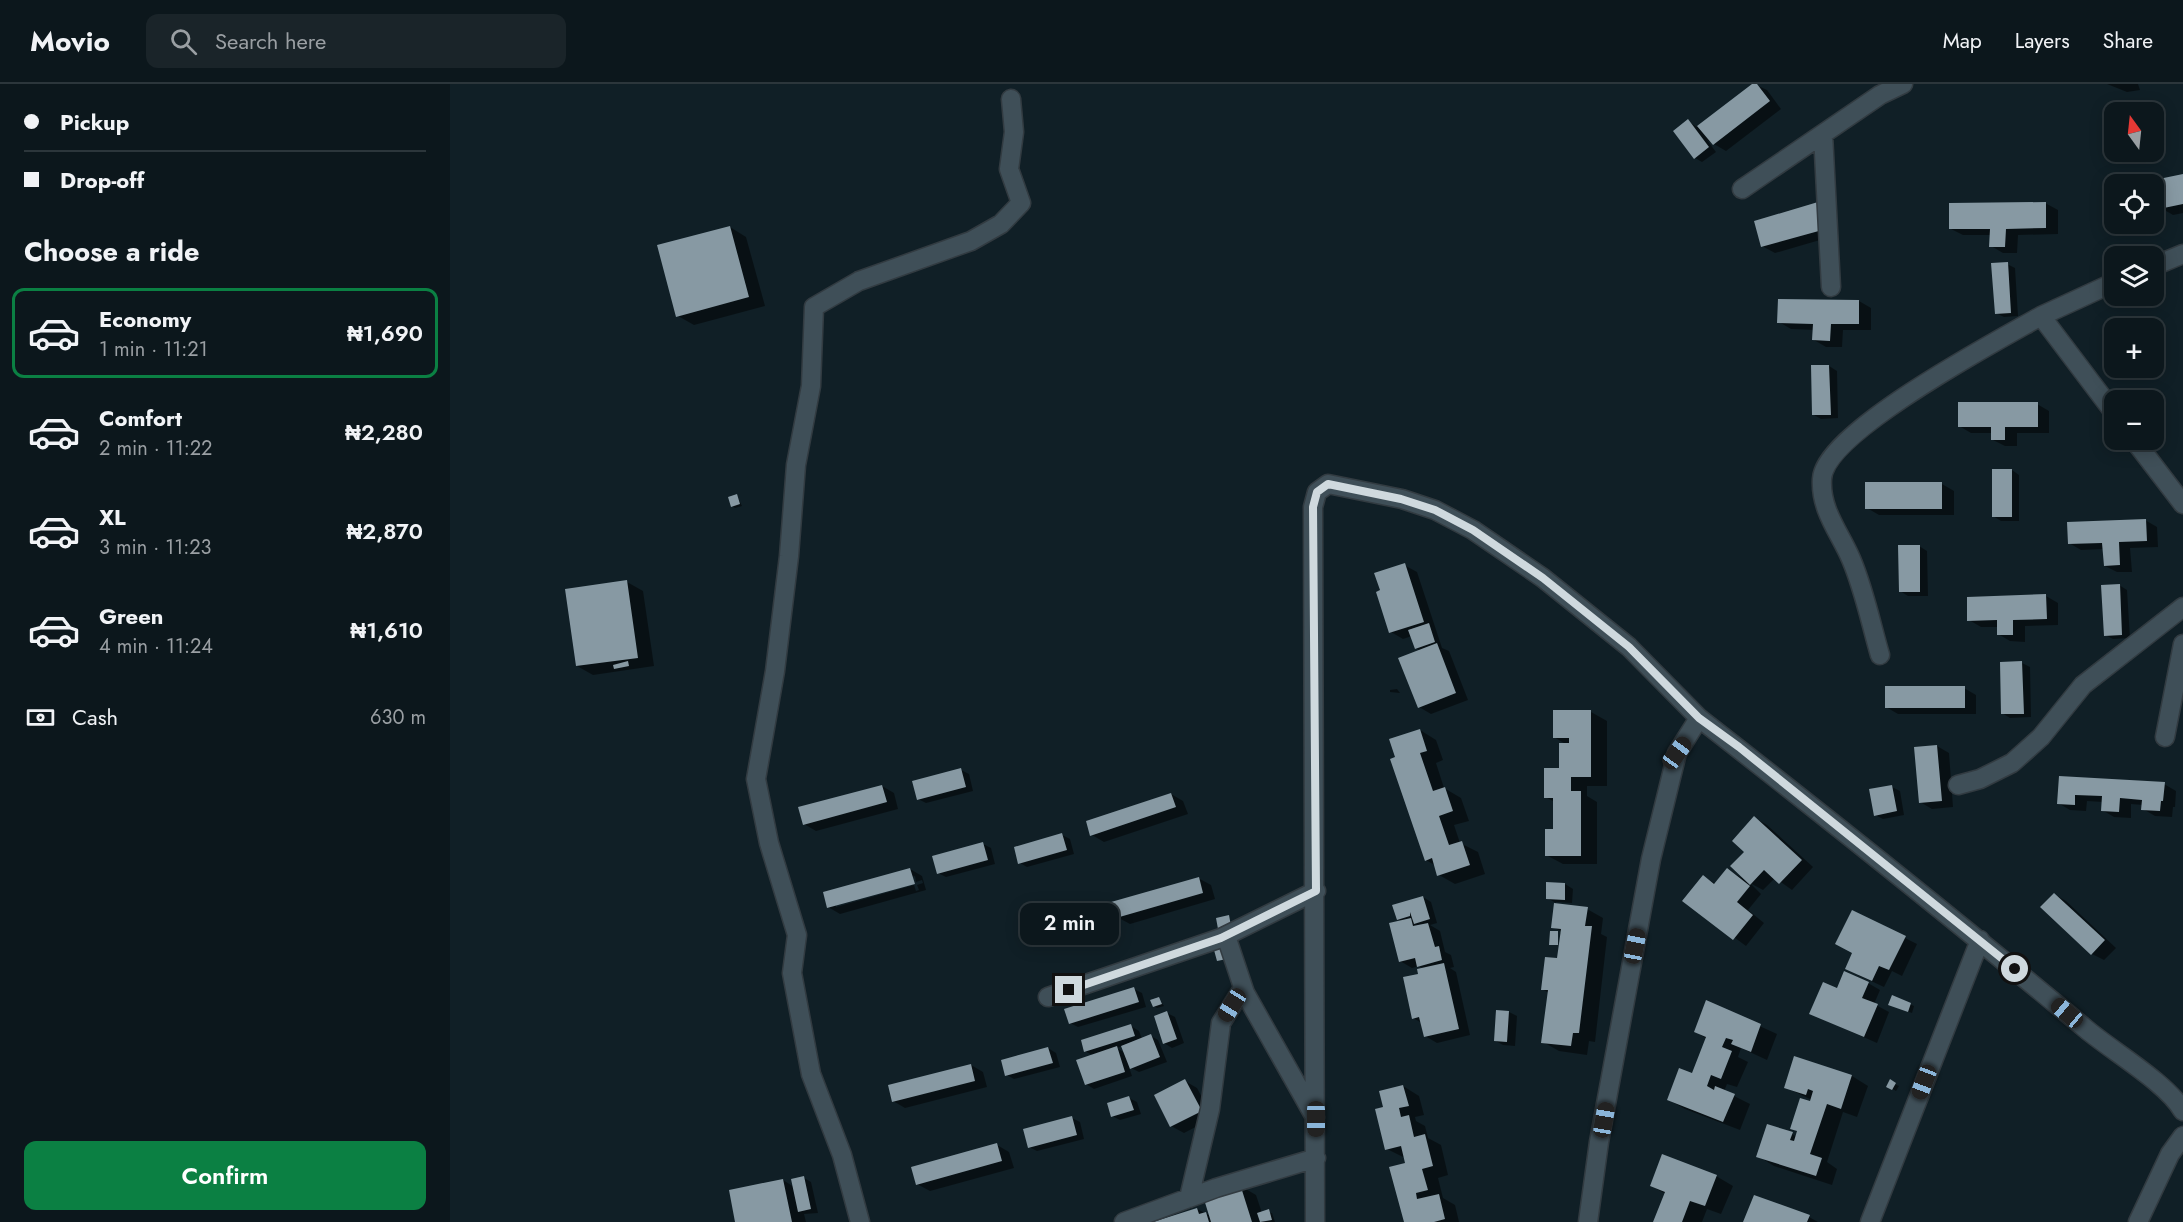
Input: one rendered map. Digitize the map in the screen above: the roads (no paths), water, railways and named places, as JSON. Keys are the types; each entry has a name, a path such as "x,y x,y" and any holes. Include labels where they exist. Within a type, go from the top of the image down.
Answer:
{"street":[{"path":"1742,189 1880,95 1903,84"},
{"path":"860,1222 843,1155 811,1074 792,973 797,935 769,843 756,779 776,671 789,556 796,465 811,386 814,307 859,281 971,241 1001,224 1021,202 1009,169 1014,132 1011,99"},
{"path":"1823,134 1831,287"},
{"path":"2164,262 2183,254"},
{"path":"1880,655 1852,560 1827,514 1821,477 1836,449 1872,418 2041,316 2104,287"},
{"path":"2041,316 2104,399"},
{"path":"2142,450 2183,504"},
{"path":"1315,1222 1316,891 1313,507 1317,492 1328,484 1401,499 1435,510 1473,530 1543,578 1629,647 1699,718 1980,940 2101,1042 2161,1088 2183,1111"},
{"path":"1958,785 1980,779 2012,763 2041,737 2083,685 2183,607"},
{"path":"2165,737 2183,644"},
{"path":"1588,1222 1599,1142 1651,858 1677,753 1699,718"},
{"path":"1048,997 1226,936 1316,891"},
{"path":"1226,936 1243,988 1316,1119"},
{"path":"1870,1222 1980,940"},
{"path":"1189,1198 1210,1109 1221,1023 1243,988"},
{"path":"2138,1222 2170,1154 2183,1136"},
{"path":"1124,1222 1189,1198 1316,1158"}]}
